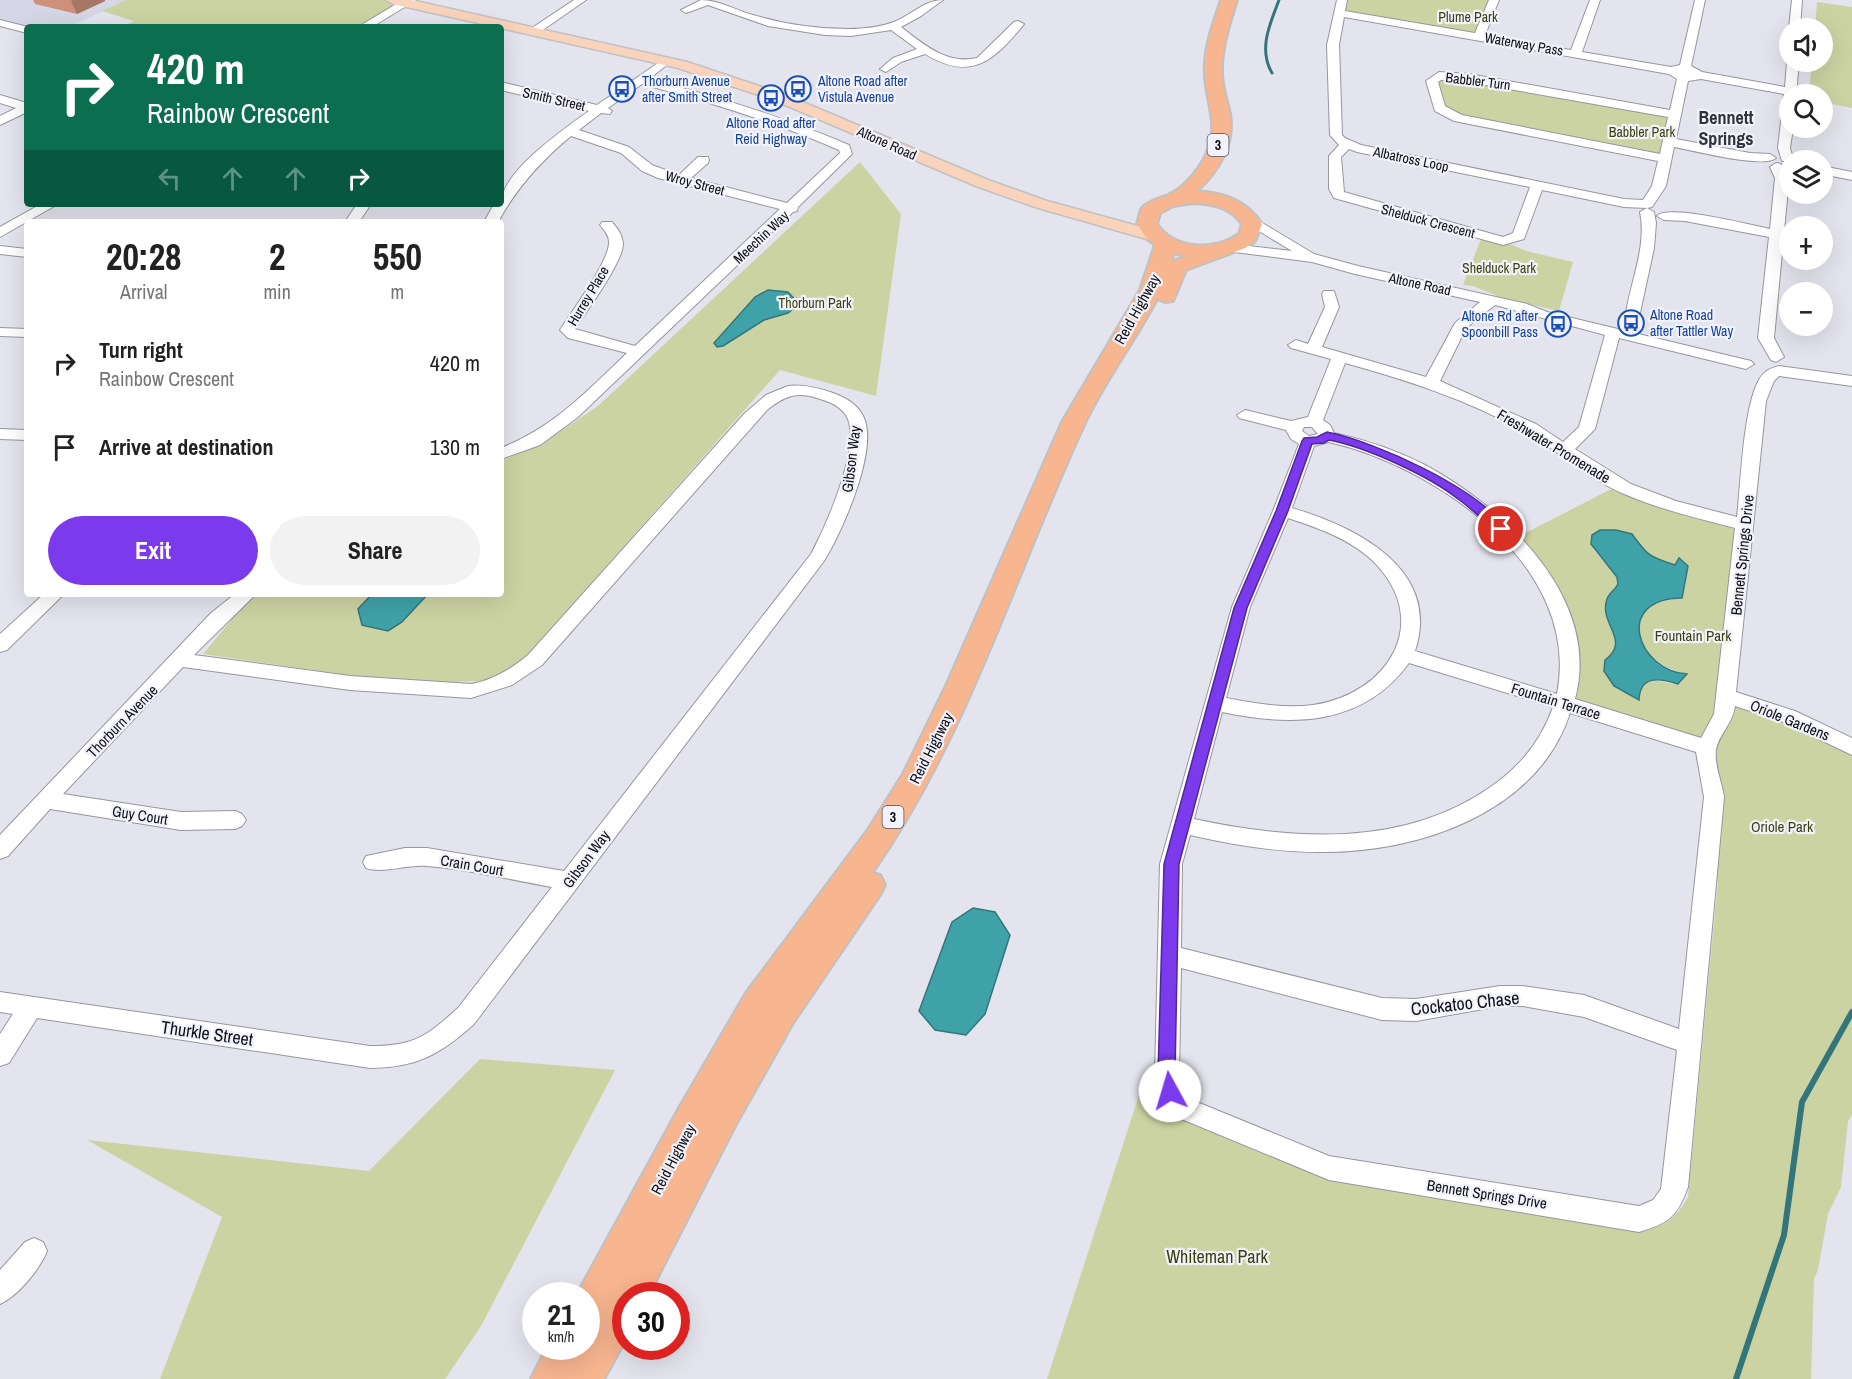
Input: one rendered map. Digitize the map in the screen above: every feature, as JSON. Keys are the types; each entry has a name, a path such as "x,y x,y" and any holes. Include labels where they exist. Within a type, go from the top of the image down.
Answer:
{"highway":[{"name":"3","path":"1176,199 1201,178 1220,140 1222,124 1213,76 1229,0"},
{"name":"3","path":"1227,203 1219,193 1216,179 1232,136 1232,121 1223,76 1230,30 1239,0"},
{"path":"1202,197 1227,203 1241,210 1249,219 1251,233 1244,241 1224,249 1188,250 1162,240 1147,224 1148,214 1161,203 1176,199 1202,197"},
{"name":"Reid Highway","path":"600,1293 759,1003 873,849 945,723 1076,418 1091,387 1149,290 1163,260 1162,240"},
{"name":"Reid Highway","path":"634,1282 722,1114 781,1012 891,853 928,791 986,672 1015,593 1090,421 1106,391 1156,316 1175,270 1184,264 1224,249"},
{"name":"Reid Highway","path":"581,1379 612,1323"},
{"path":"552,1379 563,1360"}],"main road":[{"name":"Altone Road","path":"427,0 538,29"},
{"name":"Altone Road","path":"404,1 660,52 673,64 772,95 955,173 1093,220 1162,240"},
{"name":"Altone Road","path":"1093,220 1148,214"}],"street":[{"path":"538,29 581,0"},
{"path":"686,10 707,1 735,14 814,31 850,32 892,26 916,16 938,0"},
{"path":"1342,0 1333,45 1336,135 1346,145"},
{"path":"1479,36 1494,0"},
{"path":"1576,53 1595,0"},
{"path":"1633,313 1651,221 1647,208 1659,186 1675,115 1681,72 1700,0"},
{"path":"1796,18 1797,0"},
{"path":"369,24 404,1"},
{"name":"Waterway Pass","path":"1339,14 1681,72"},
{"path":"0,23 24,29"},
{"path":"892,26 926,50 951,62 974,64 981,61 1018,24"},
{"path":"886,69 897,60 926,50"},
{"path":"504,199 515,180 538,159 546,156 644,81 673,64"},
{"path":"1681,72 1695,78 1698,75 1779,92"},
{"name":"Babbler Turn","path":"1665,159 1458,118 1439,108 1432,81 1439,76 1469,78 1675,115"},
{"name":"Meechin Way","path":"504,453 534,441 556,427 841,162 846,154 845,148 787,123 644,81"},
{"name":"Smith Street","path":"504,88 604,111"},
{"path":"0,99 24,106"},
{"path":"0,121 24,109"},
{"name":"Wroy Street","path":"574,133 625,150 647,168 681,180 792,208"},
{"path":"1669,142 1779,162"},
{"name":"Shelduck Crescent","path":"1346,145 1335,156 1336,189 1339,195 1503,240 1519,236 1537,185"},
{"name":"Albatross Loop","path":"1346,145 1775,234"},
{"path":"681,180 704,160"},
{"path":"1833,172 1852,176"},
{"path":"1649,234 1664,211 1659,186"},
{"path":"1777,366 1766,338 1779,193"},
{"path":"25,219 46,207"},
{"path":"0,233 24,219"},
{"name":"Altone Road","path":"1249,219 1313,258"},
{"name":"Hurrey Place","path":"607,225 614,234 615,250 594,290 567,330 573,335 639,352"},
{"name":"Altone Road","path":"1224,249 1313,258 1355,270 1527,308 1545,309 1732,350 1750,358"},
{"path":"0,250 24,253"},
{"path":"1448,290 1459,310 1460,326"},
{"path":"1313,350 1332,307 1329,294"},
{"path":"1431,383 1460,326 1492,300"},
{"name":"Altone Road","path":"1527,308 1542,315 1612,332 1750,358"},
{"path":"0,332 24,333"},
{"path":"1565,449 1587,429 1612,332"},
{"path":"1750,358 1766,338"},
{"name":"Freshwater Promenade","path":"1296,345 1431,383 1497,411 1565,449 1625,488 1670,505 1745,525"},
{"name":"Bennett Springs Drive","path":"1340,357 1282,511 1241,608 1171,864 1167,1074 1170,1091 1178,1103 1188,1110 1329,1168 1639,1219 1659,1213 1669,1204 1675,1187 1714,797 1706,757 1707,747 1717,732 1724,714 1758,401 1767,380 1777,366"},
{"path":"1750,358 1830,378 1852,381"},
{"path":"1750,358 1762,391"},
{"name":"Gibson Way","path":"179,660 350,683 471,691 490,688 521,672 535,660 762,406 782,393 797,390 837,400 849,407 855,415 858,427 852,477 845,503 818,557 466,1016 443,1037 414,1054"},
{"path":"1182,825 1238,838 1323,845 1377,840 1438,825 1481,804 1521,775 1540,754 1559,718 1571,663 1566,629 1554,598 1528,557 1475,505 1444,484 1346,439 1245,415"},
{"path":"0,434 24,435"},
{"path":"1214,703 1268,713 1329,709 1360,698 1375,688 1389,677 1406,655 1412,622 1402,588 1392,572 1364,545 1345,534 1325,524 1282,511"},
{"path":"0,645 52,597"},
{"name":"Thorburn Avenue","path":"0,850 218,618 243,597"},
{"name":"Fountain Terrace","path":"1406,655 1707,747"},
{"name":"Oriole Gardens","path":"1726,696 1788,716 1852,747"},
{"name":"Guy Court","path":"45,800 181,821 235,820"},
{"name":"Crain Court","path":"374,862 405,857 427,857 569,881"},
{"name":"Cockatoo Chase","path":"1168,959 1180,958 1382,1009 1416,1010 1500,996 1546,999 1584,1006 1690,1044"},
{"name":"Thurkle Street","path":"0,1002 370,1057 392,1058 414,1054"},
{"path":"0,1055 31,1007"},
{"path":"0,1290 34,1251"}],"shaded area":[{"path":"0,0 126,0 75,24 24,24 24,27 0,23"}],"green space":[{"path":"126,0 393,0 406,3 369,24 128,24 134,21 102,11"},
{"name":"Plume Park","path":"1342,0 1494,0 1479,36 1339,13"},
{"path":"1817,2 1852,7 1852,108 1833,104 1833,84 1810,84 1811,72 1833,72 1833,18 1816,18"},
{"name":"Babbler Park","path":"1439,76 1675,115 1665,159 1446,113 1432,81"},
{"name":"Thorburn Park","path":"860,162 901,214 876,396 780,370 518,666 484,681 452,682 354,676 203,654 250,597 504,597 504,460 546,441 598,406"},
{"name":"Shelduck Park","path":"1482,236 1503,241 1526,251 1573,262 1559,311 1500,297 1473,286 1463,285"},
{"path":"1619,485 1745,525 1726,695 1852,747 1852,1115 1848,1121 1841,1187 1828,1214 1818,1270 1814,1279 1811,1379 1047,1379 1140,1092 1308,1161 1639,1219 1658,1226 1676,1214 1688,1197 1718,881 1706,876 1706,747 1564,703 1566,629 1512,540","holes":["1609,530 1632,534 1640,545 1655,558 1675,565 1679,559 1682,598 1660,603 1646,611 1639,622 1639,634 1644,647 1654,658 1668,668 1686,674 1682,677 1681,683 1648,681 1643,684 1638,700 1614,686 1604,671 1605,660 1615,646 1605,608 1608,597 1618,584 1617,577 1593,549"]},
{"path":"480,1059 615,1070 481,1326 445,1379 160,1379 222,1217 87,1140 369,1171"}],"water":[{"path":"768,290 788,292 799,304 788,313 764,320 723,346 717,347 714,343 755,297"},
{"path":"1600,530 1616,530 1632,534 1644,550 1652,556 1675,565 1679,558 1688,566 1682,598 1660,601 1646,610 1640,622 1640,635 1645,649 1656,661 1670,670 1687,674 1678,684 1664,680 1647,682 1640,692 1639,700 1614,686 1604,671 1605,660 1615,646 1605,608 1608,597 1618,584 1617,577 1591,544 1592,535"},
{"path":"369,597 425,597 402,622 388,631 362,625 358,609"},
{"path":"973,908 995,912 1010,935 985,1014 966,1035 935,1030 919,1011 952,922"}],"waterway":[{"path":"1272,73 1268,64 1266,46 1269,27 1279,0"},
{"path":"1736,1379 1784,1235 1802,1102 1852,1012"}],"place":[{"name":"Thorburn Avenue after Smith Street","path":"622,89"},
{"name":"Altone Road after Vistula Avenue","path":"798,89"},
{"name":"Altone Road after Reid Highway","path":"771,98"},
{"name":"Altone Road after Tattler Way","path":"1631,323"},
{"name":"Altone Rd after Spoonbill Pass","path":"1558,324"}],"district":[{"name":"Bennett Springs","path":"1726,127"}],"route":[{"path":"1170,1091 1167,1074 1171,864 1241,608 1282,511 1308,441 1320,441 1327,436 1346,439 1409,466 1461,495 1501,529"}],"park label":[{"name":"Fountain Park","path":"1693,635"},
{"name":"Oriole Park","path":"1782,826"},
{"name":"Whiteman Park","path":"1217,1256"}]}
